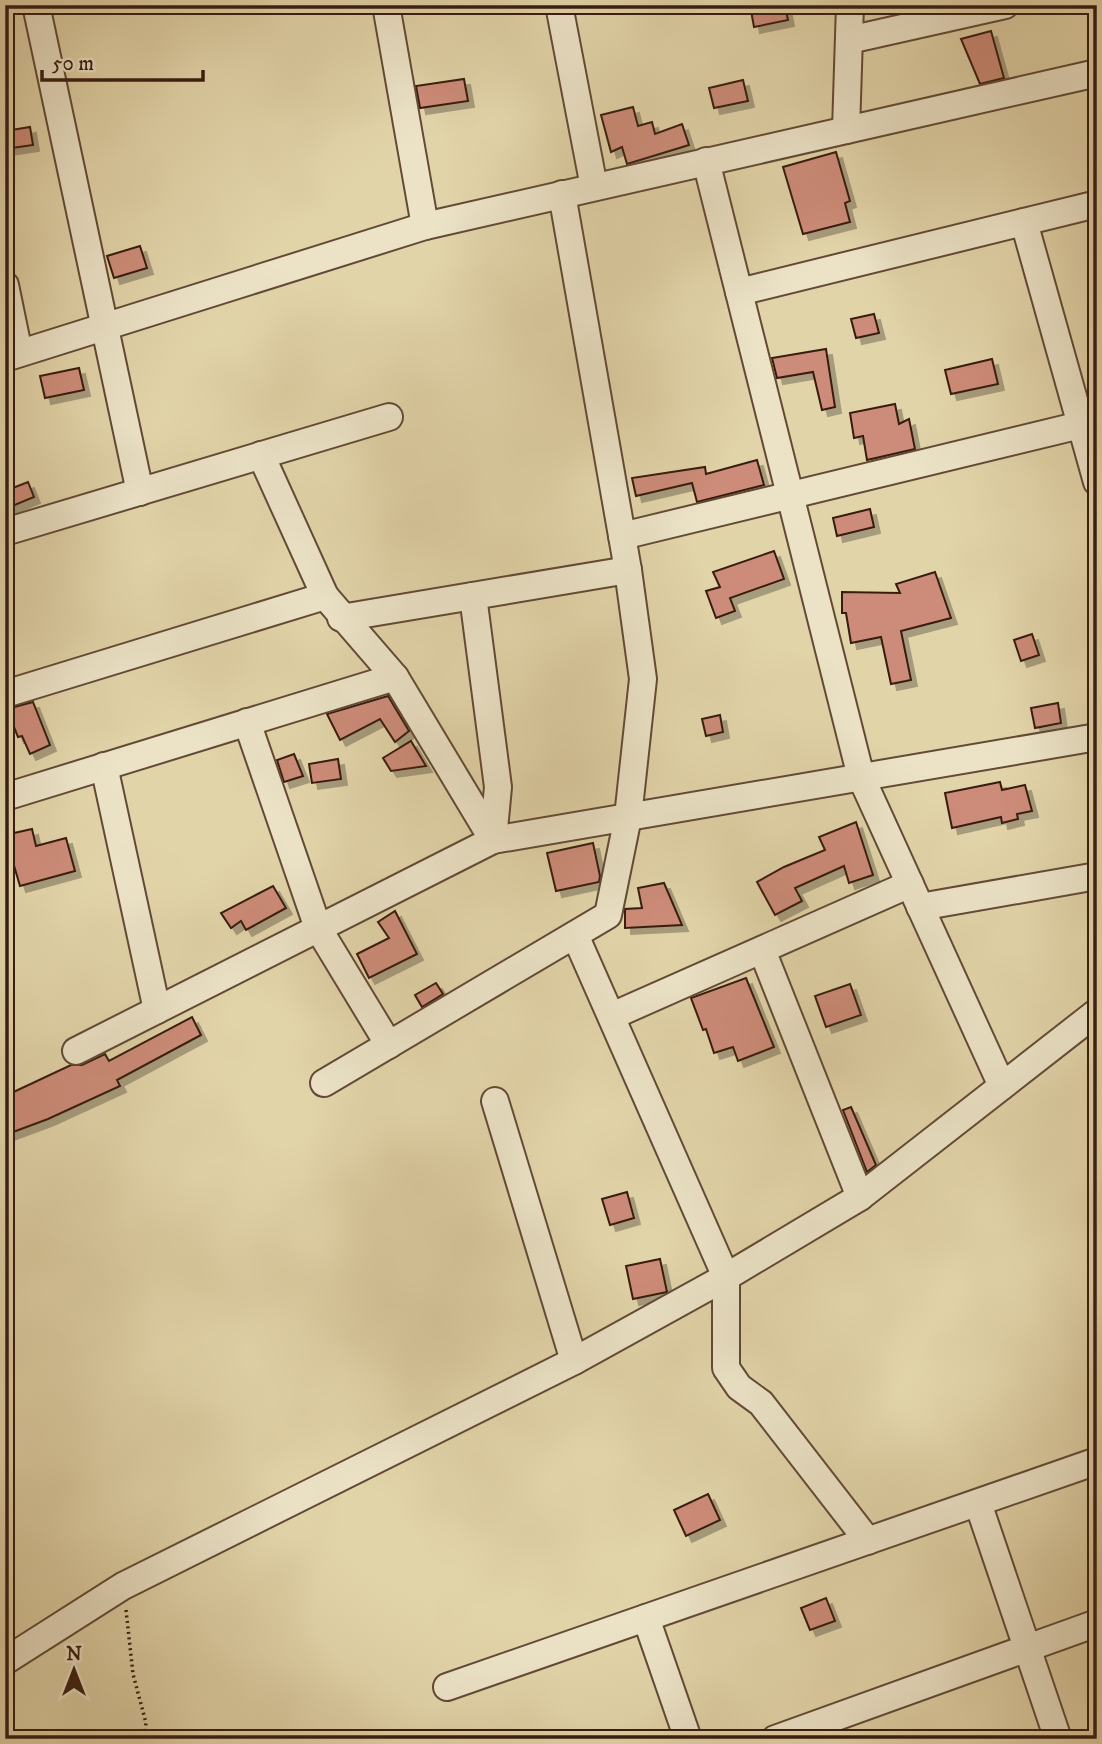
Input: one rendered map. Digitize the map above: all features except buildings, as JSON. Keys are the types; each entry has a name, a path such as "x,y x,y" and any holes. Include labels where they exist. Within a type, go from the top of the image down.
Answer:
{"street":[{"path":"36,5 140,492"},
{"path":"386,5 425,226"},
{"path":"559,5 594,187"},
{"path":"846,130 850,5"},
{"path":"849,40 1005,5"},
{"path":"5,285 12,355 425,226 1097,73"},
{"path":"706,162 861,777 1002,1086"},
{"path":"324,1083 608,915 628,817 643,679 628,569 562,194"},
{"path":"739,292 1097,204"},
{"path":"1024,222 1089,424 1097,482"},
{"path":"5,532 389,417"},
{"path":"622,536 1089,424"},
{"path":"261,455 325,596 341,618 395,677 493,840"},
{"path":"341,618 628,569"},
{"path":"5,694 325,596"},
{"path":"473,596 498,787 493,840"},
{"path":"5,797 395,677"},
{"path":"247,722 318,928 389,1045"},
{"path":"76,1051 493,840 1097,737"},
{"path":"104,766 157,1010"},
{"path":"612,1016 762,950 915,895 1097,876"},
{"path":"575,935 726,1277 726,1368 739,1387 761,1403 868,1541"},
{"path":"762,950 860,1197"},
{"path":"5,1661 123,1586 574,1361 726,1277 860,1197 1097,1012"},
{"path":"495,1101 574,1361"},
{"path":"447,1687 1097,1461"},
{"path":"978,1503 1058,1739"},
{"path":"646,1618 688,1739"},
{"path":"775,1739 1097,1623"}],"path":[{"path":"123,1586 133,1674 146,1723 144,1739"}]}
